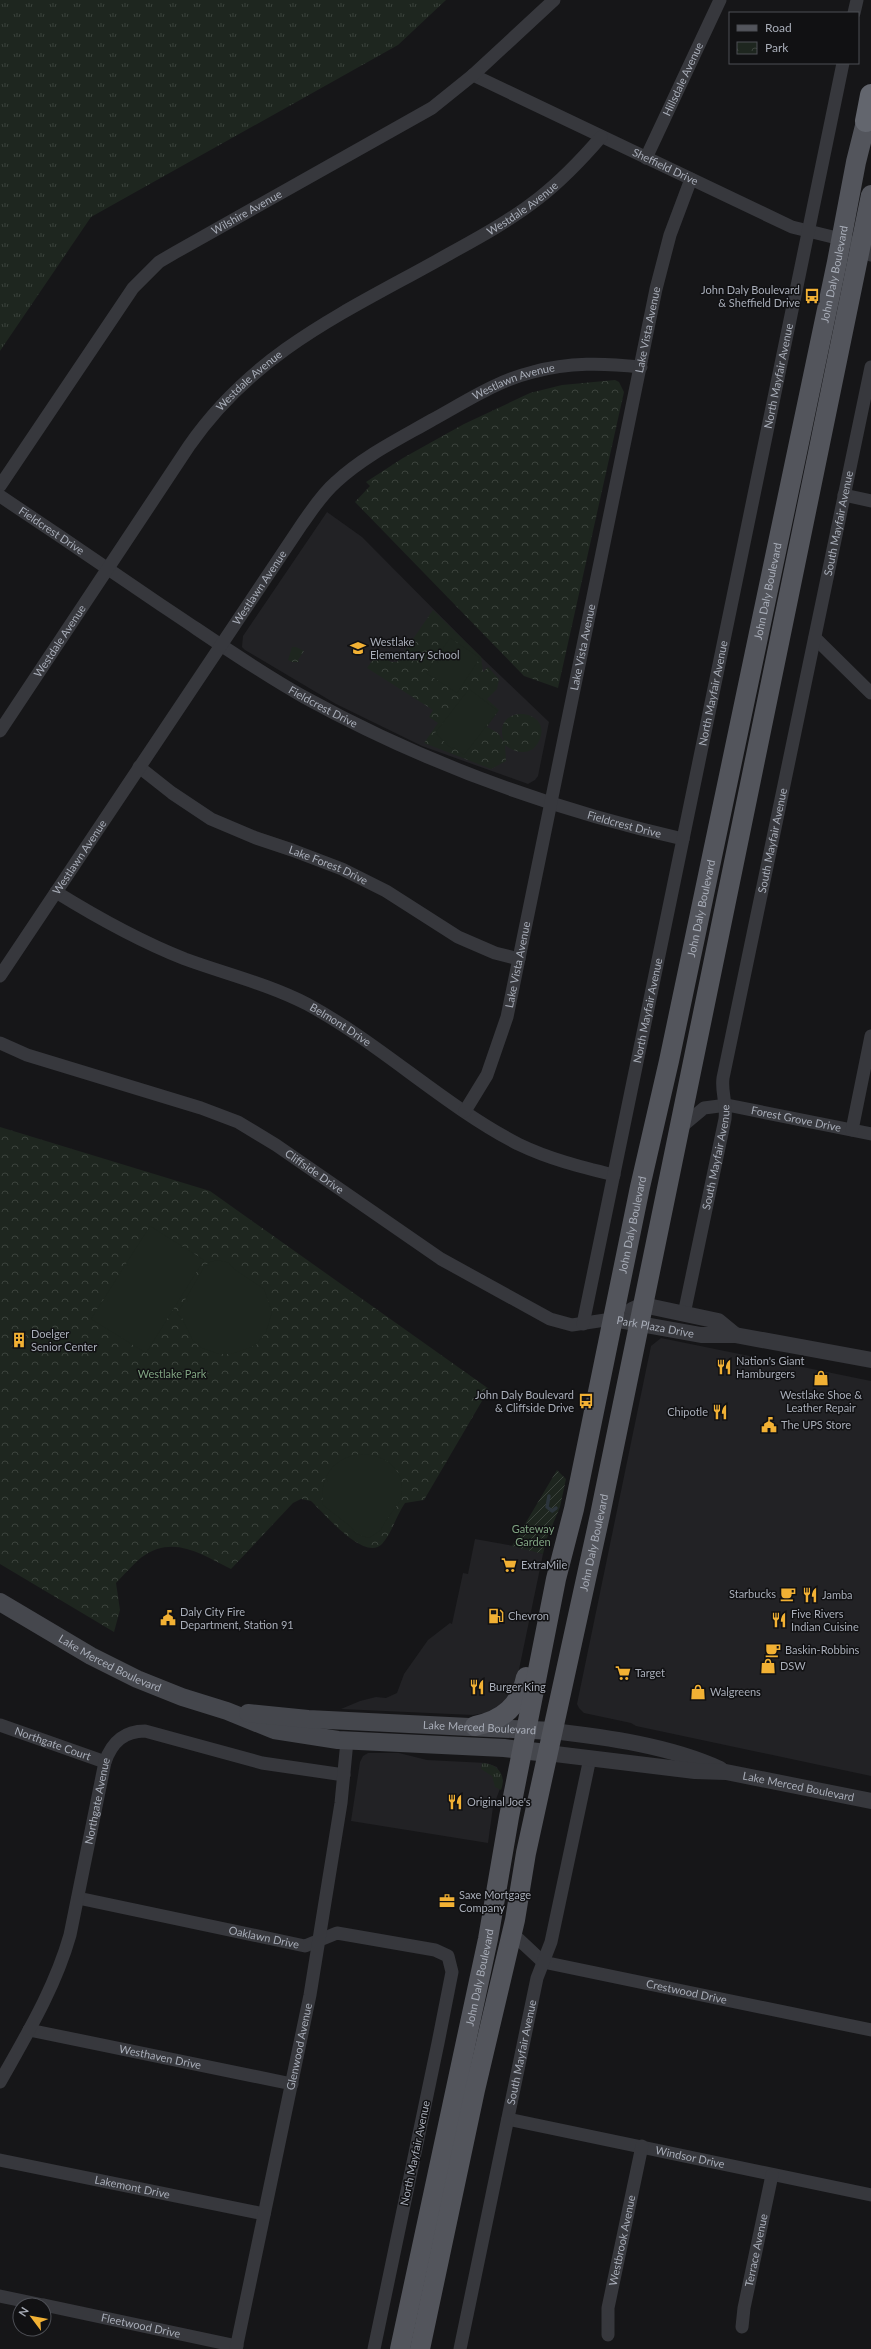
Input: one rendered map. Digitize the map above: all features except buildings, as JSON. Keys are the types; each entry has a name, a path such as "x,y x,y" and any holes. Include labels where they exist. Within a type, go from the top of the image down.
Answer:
{"highway":[{"path":"868,112 871,95"}],"main road":[{"name":"John Daly Boulevard","path":"400,2349 486,1946 526,1729 559,1568 574,1509 612,1319 669,1061 868,112"},
{"name":"John Daly Boulevard","path":"420,2349 475,2090 512,1933 547,1753 597,1528 680,1128 868,246 871,195"},
{"path":"475,1726 501,1717 511,1710 522,1695 542,1598 548,1584 559,1568"},
{"name":"Lake Merced Boulevard","path":"0,1602 91,1656 137,1679 182,1698 227,1711 274,1730 347,1741 522,1750 547,1753"},
{"name":"Lake Merced Boulevard","path":"227,1711 308,1720 475,1726 552,1731"},
{"path":"308,1720 338,1732 347,1741 370,1722"}],"street":[{"name":"Wilshire Avenue","path":"0,486 122,304 144,274 176,252 432,108 473,75 554,0"},
{"name":"Hillsdale Avenue","path":"646,158 720,0"},
{"path":"854,12 857,0"},
{"name":"North Mayfair Avenue","path":"583,1324 843,64"},
{"name":"Sheffield Drive","path":"473,75 792,227 868,246"},
{"name":"Westdale Avenue","path":"0,731 200,430 224,401 256,370 309,332 474,240 519,212 557,183 602,137"},
{"name":"Lake Vista Avenue","path":"465,1111 487,1075 502,1037 552,804 662,262 678,210 691,179"},
{"name":"Westlawn Avenue","path":"0,976 317,502 335,482 377,451 488,389 525,374 576,364 596,363 641,367"},
{"name":"South Mayfair Avenue","path":"684,1314 727,1105 723,1094 723,1078 871,367"},
{"name":"Fieldcrest Drive","path":"0,496 221,645 303,696 409,750 477,779 552,804 616,823 683,839"},
{"path":"844,496 871,501"},
{"path":"815,638 871,693"},
{"name":"Lake Forest Drive","path":"140,767 172,793 211,819 256,838 342,869 386,892 464,940 495,953 519,959"},
{"name":"Belmont Drive","path":"56,892 100,918 140,939 185,959 263,984 306,1004 350,1029 465,1111 502,1135 535,1152 568,1164 614,1175"},
{"path":"852,1130 871,1036"},
{"name":"Cliffside Drive","path":"0,1043 27,1055 201,1108 238,1122 276,1145 416,1243 464,1273 550,1319 572,1325 612,1319"},
{"name":"Forest Grove Drive","path":"680,1128 704,1108 727,1105 871,1134"},
{"name":"Park Plaza Drive","path":"612,1319 641,1314 684,1314 718,1321 735,1335"},
{"name":"Park Plaza Drive","path":"641,1314 701,1335 735,1335 871,1360"},
{"name":"Northgate Court","path":"0,1725 105,1762"},
{"name":"Northgate Avenue","path":"0,2082 54,1983 63,1960 78,1898 105,1762 112,1746 118,1739 135,1731 145,1731 262,1763 344,1776"},
{"name":"Lake Merced Boulevard","path":"552,1731 614,1740 697,1758 726,1772"},
{"name":"Glenwood Avenue","path":"237,2347 292,2084 320,1940 344,1776 347,1741"},
{"name":"Lake Merced Boulevard","path":"547,1753 649,1763 695,1770 726,1772 871,1801"},
{"name":"South Mayfair Avenue","path":"460,2349 538,1978 551,1942 590,1758"},
{"name":"Oaklawn Drive","path":"78,1898 305,1946 337,1933 436,1950 448,1956"},
{"path":"512,1933 543,1962"},
{"name":"North Mayfair Avenue","path":"374,2349 452,1972 448,1956"},
{"name":"Crestwood Drive","path":"543,1962 871,2030"},
{"name":"Westhaven Drive","path":"29,2030 292,2084"},
{"name":"Windsor Drive","path":"508,2119 871,2195"},
{"name":"Westbrook Avenue","path":"608,2335 608,2308 642,2146"},
{"name":"Lakemont Drive","path":"0,2160 264,2214"},
{"name":"Terrace Avenue","path":"742,2327 744,2308 772,2175"},
{"name":"Fleetwood Drive","path":"0,2296 12,2298"},
{"name":"Fleetwood Drive","path":"52,2307 237,2347"}],"shaded area":[{"name":"Westlake Elementary School","path":"327,512 362,537 481,657 549,722 538,776 535,780 528,784 422,746 336,704 242,647 243,636"},
{"path":"661,1338 871,1381 871,1776 636,1726 631,1723 584,1713 577,1704 651,1346"},
{"path":"475,1539 525,1548 543,1554 516,1684 501,1706 485,1713 473,1715 341,1709 360,1701 376,1697 386,1698 397,1693 404,1674 428,1640 450,1623 452,1624 463,1573 468,1574"},
{"path":"368,1753 399,1753 427,1760 487,1763 497,1767 503,1781 493,1807 488,1843 351,1821 360,1762 363,1756"}],"green space":[{"path":"0,0 446,0 398,45 91,217 0,351"},
{"path":"615,380 619,382 624,392 558,688 524,676 355,502 370,486 366,482 403,458 464,424 530,393 562,385"},
{"path":"433,610 481,657 483,672 488,667 499,679 497,689 487,699 499,710 487,727 498,733 504,742 502,729 506,720 513,715 522,714 531,716 538,722 542,730 539,741 532,749 519,752 505,745 506,761 491,769 424,743 438,723 429,717 433,710 367,668 378,652 391,662 397,662"},
{"path":"450,638 480,658 457,693 426,673"},
{"path":"292,647 296,647 304,651 298,660 299,662 292,662 288,660"},
{"path":"469,689 498,711 464,755 453,747 452,749 435,733"},
{"name":"Westlake Park","path":"0,1127 210,1191 489,1389 424,1500 405,1503 389,1535 382,1544 374,1548 365,1547 334,1525 311,1501 301,1499 293,1503 231,1569 199,1553 177,1547 165,1547 154,1550 142,1557 116,1583 120,1610 114,1632 0,1564"},
{"path":"150,1226 204,1260 146,1353 91,1319"},
{"path":"218,1260 229,1263 234,1269 264,1289 272,1312 266,1332 256,1345 231,1354 219,1354 202,1348 193,1341 182,1318 177,1314 204,1267 210,1262"},
{"path":"363,1454 378,1457 391,1464 399,1475 402,1492 401,1499 381,1530 369,1538 356,1534 351,1527 323,1505 322,1495 326,1477 337,1464 344,1459"},
{"name":"Gateway Garden","path":"557,1470 566,1479 560,1507 547,1538 543,1554 512,1546"},
{"path":"482,1763 492,1765 502,1775 503,1784 501,1790 495,1787 492,1776 481,1769"}],"waterway":[{"path":"549,1496 547,1507 552,1511 556,1508"}],"place":[{"name":"John Daly Boulevard & Sheffield Drive","path":"812,296"},
{"name":"Westlake Elementary School","path":"358,648"},
{"name":"Doelger Senior Center","path":"19,1340"},
{"name":"Nation's Giant Hamburgers","path":"724,1367"},
{"name":"Westlake Shoe & Leather Repair","path":"821,1378"},
{"name":"John Daly Boulevard & Cliffside Drive","path":"586,1401"},
{"name":"Chipotle","path":"720,1412"},
{"name":"The UPS Store","path":"769,1425"},
{"name":"ExtraMile","path":"509,1565"},
{"name":"Starbucks","path":"788,1594"},
{"name":"Jamba","path":"810,1595"},
{"name":"Chevron","path":"496,1616"},
{"name":"Daly City Fire Department, Station 91","path":"168,1618"},
{"name":"Five Rivers Indian Cuisine","path":"779,1620"},
{"name":"Baskin-Robbins","path":"773,1650"},
{"name":"DSW","path":"768,1666"},
{"name":"Target","path":"623,1673"},
{"name":"Burger King","path":"477,1687"},
{"name":"Walgreens","path":"698,1692"},
{"name":"Original Joe's","path":"455,1802"},
{"name":"Saxe Mortgage Company","path":"447,1901"}]}
